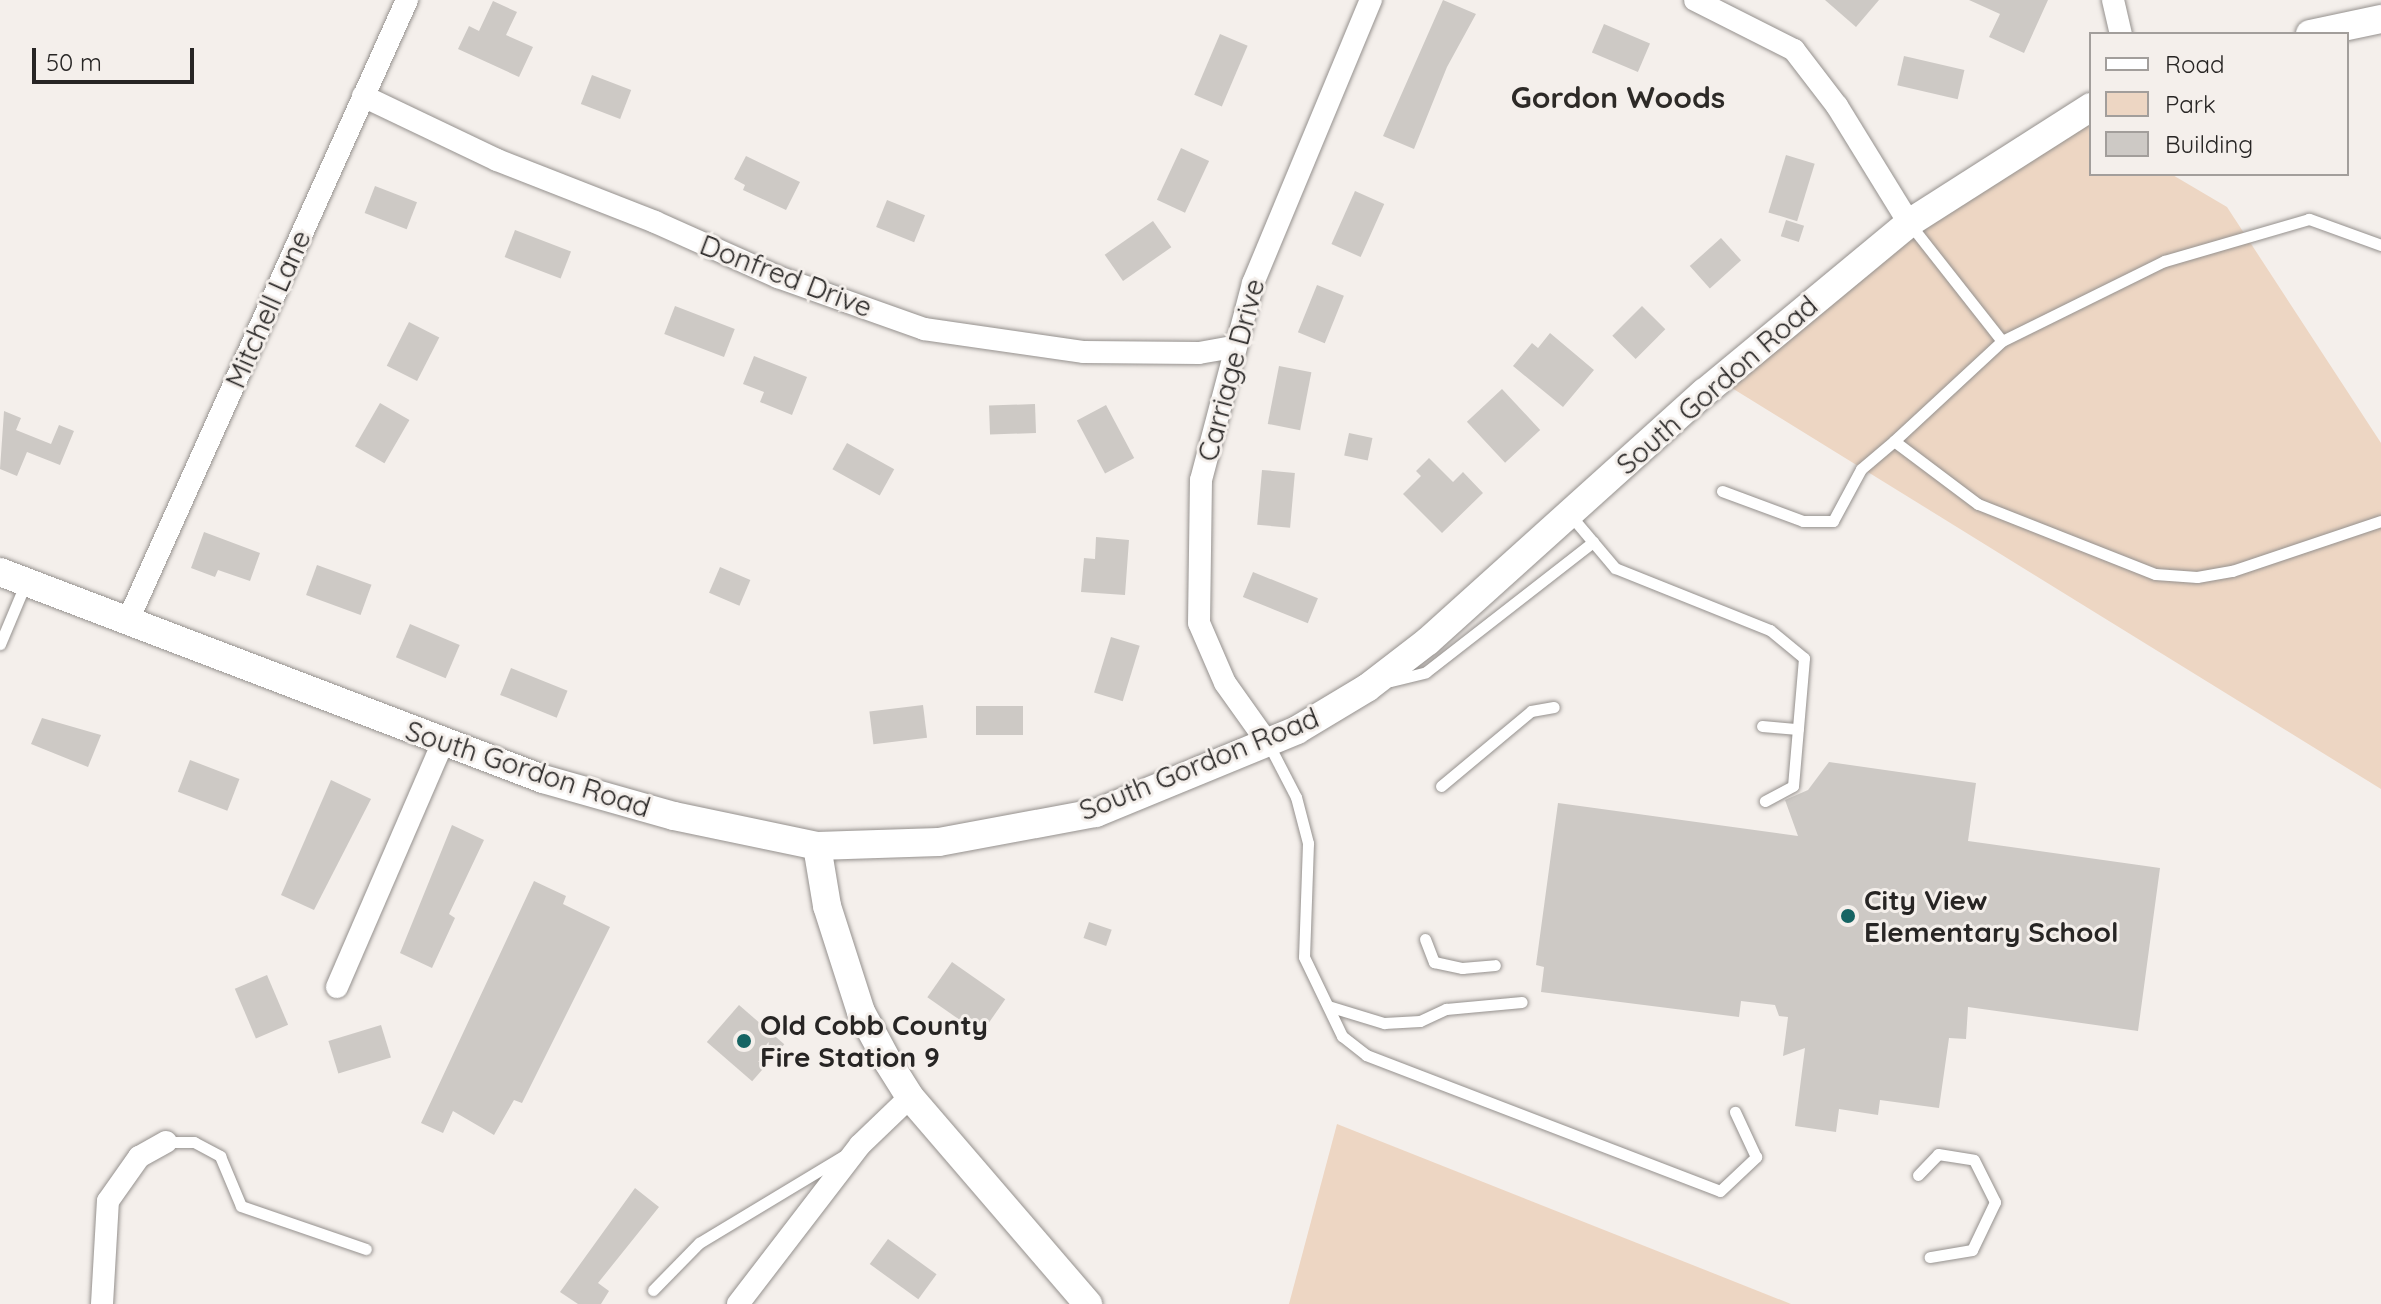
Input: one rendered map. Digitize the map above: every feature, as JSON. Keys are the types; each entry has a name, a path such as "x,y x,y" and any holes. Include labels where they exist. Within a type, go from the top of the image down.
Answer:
{"street":[{"name":"Mitchell Lane","path":"129,618 407,0"},
{"name":"Carriage Drive","path":"1267,742 1225,683 1199,623 1201,480 1233,347 1258,270 1371,0"},
{"path":"1695,0 1794,50 1837,106 1909,223"},
{"path":"2113,0 2121,32"},
{"path":"2319,32 2381,19"},
{"name":"Donfred Drive","path":"363,96 497,160 655,222 778,277 924,329 1084,352 1199,353 1233,347"},
{"name":"South Gordon Road","path":"13,577 129,618 443,742 616,803 817,846 939,842 1096,813 1267,742 1367,688 1428,641 1569,514 1909,223 2089,108"},
{"path":"337,987 443,742"},
{"path":"817,846 827,906 861,1012 910,1097 1088,1304"},
{"path":"738,1304 860,1145 910,1097"},
{"path":"102,1304 108,1201 139,1157 166,1142"}],"lane":[{"path":"1722,491 1803,521 1833,521 1861,469 2002,341 2164,261 2287,223 2309,219 2381,245"},
{"path":"1909,223 2002,341"},
{"path":"1894,441 1978,504 2155,574 2197,577 2232,571 2381,521"},
{"path":"1569,514 1615,568 1770,630 1804,658 1793,786 1765,801"},
{"path":"1367,688 1426,672 1593,542"},
{"path":"0,644 13,577"},
{"path":"1441,786 1531,711 1554,707"},
{"path":"1762,726 1798,729"},
{"path":"1267,742 1296,797 1308,843 1304,957 1342,1036 1366,1055 1720,1191 1756,1157 1735,1112"},
{"path":"1425,939 1434,962 1462,968 1495,965"},
{"path":"1328,1006 1384,1023 1420,1021 1446,1009 1522,1002"},
{"path":"166,1142 208,1147 220,1156 241,1206 263,1217 366,1249"},
{"path":"653,1290 699,1243 860,1145"},
{"path":"1918,1175 1938,1154 1974,1160 1995,1202 1972,1250 1930,1257"}],"green space":[{"path":"2067,113 2089,126 2089,176 2174,176 2227,207 2381,443 2381,789 1727,385"},
{"path":"1337,1124 1791,1304 1289,1304"}],"building":[{"path":"1443,0 1476,14 1447,67 1414,149 1383,136"},
{"path":"1825,0 1879,0 1856,27"},
{"path":"1969,0 2048,0 2024,53 1989,37 2000,14"},
{"path":"493,1 517,12 506,35 533,47 519,77 458,49 469,26 479,31"},
{"path":"1604,24 1650,44 1638,72 1592,53"},
{"path":"1220,34 1248,46 1222,106 1194,95"},
{"path":"1904,56 1964,70 1958,99 1897,85"},
{"path":"592,75 631,90 620,119 581,104"},
{"path":"1181,148 1209,161 1185,213 1157,200"},
{"path":"1786,155 1815,164 1797,221 1768,212"},
{"path":"746,156 800,182 786,210 743,190 745,185 734,179"},
{"path":"375,186 417,202 407,229 365,213"},
{"path":"1355,191 1384,204 1361,257 1331,244"},
{"path":"887,200 925,215 914,242 876,227"},
{"path":"1786,220 1804,226 1799,242 1781,236"},
{"path":"1153,221 1171,247 1123,281 1105,255"},
{"path":"515,230 571,252 561,279 505,257"},
{"path":"1721,238 1741,260 1710,288 1690,266"},
{"path":"1317,285 1344,296 1325,343 1298,332"},
{"path":"675,306 735,329 724,357 664,334"},
{"path":"1642,306 1665,329 1636,359 1612,336"},
{"path":"409,322 439,337 417,381 387,366"},
{"path":"1550,333 1594,370 1563,407 1513,366 1532,343 1538,348"},
{"path":"754,356 807,377 792,415 760,402 764,392 743,384"},
{"path":"1279,366 1311,372 1300,430 1268,424"},
{"path":"1502,389 1540,430 1505,463 1467,422"},
{"path":"380,403 409,420 384,463 355,446"},
{"path":"1035,404 1036,433 990,435 989,406"},
{"path":"1106,405 1134,458 1105,473 1077,420"},
{"path":"4,411 21,418 16,430 51,444 59,425 74,431 60,465 27,452 17,476 0,469"},
{"path":"1349,433 1372,438 1368,460 1344,455"},
{"path":"847,443 894,469 880,495 832,469"},
{"path":"1429,458 1453,482 1463,472 1483,493 1442,533 1403,494 1421,476 1416,471"},
{"path":"1262,470 1295,473 1290,528 1257,525"},
{"path":"204,532 260,553 250,581 218,570 215,577 191,568"},
{"path":"1096,537 1129,540 1125,595 1081,592 1084,558 1095,559"},
{"path":"317,565 372,585 361,615 306,595"},
{"path":"720,567 750,580 739,606 709,593"},
{"path":"1253,572 1318,598 1308,623 1243,597"},
{"path":"410,624 460,645 446,678 396,657"},
{"path":"1111,637 1140,646 1123,701 1094,692"},
{"path":"511,668 568,691 557,718 500,695"},
{"path":"923,705 927,738 873,744 869,712"},
{"path":"976,706 1023,706 1023,735 976,735"},
{"path":"42,718 101,735 88,767 31,744"},
{"path":"190,760 239,779 227,811 178,792"},
{"name":"City View Elementary School","path":"1829,762 1976,783 1968,841 2160,868 2138,1031 1968,1007 1966,1039 1949,1038 1939,1108 1880,1100 1878,1115 1839,1109 1836,1132 1795,1126 1805,1048 1783,1056 1788,1017 1779,1016 1775,1005 1741,1001 1739,1017 1541,992 1544,967 1536,965 1558,803 1798,836 1785,800 1808,790"},
{"path":"331,780 371,799 314,910 281,895"},
{"path":"452,825 484,840 449,914 455,918 432,968 400,953"},
{"path":"534,881 566,896 563,904 610,927 522,1103 514,1100 494,1135 453,1111 443,1133 421,1123"},
{"path":"1089,922 1112,930 1106,946 1083,938"},
{"path":"952,962 1005,999 981,1035 927,997"},
{"path":"267,975 288,1025 256,1038 235,989"},
{"name":"Old Cobb County Fire Station 9","path":"739,1005 784,1044 752,1081 707,1042"},
{"path":"381,1025 391,1058 338,1074 328,1041"},
{"path":"635,1188 659,1207 598,1283 609,1291 601,1304 578,1304 560,1292"},
{"path":"888,1239 937,1274 918,1299 870,1264"}],"place":[{"name":"City View Elementary School","path":"1848,916"},
{"name":"Old Cobb County Fire Station 9","path":"744,1041"}],"district":[{"name":"Gordon Woods","path":"1618,97"}]}
